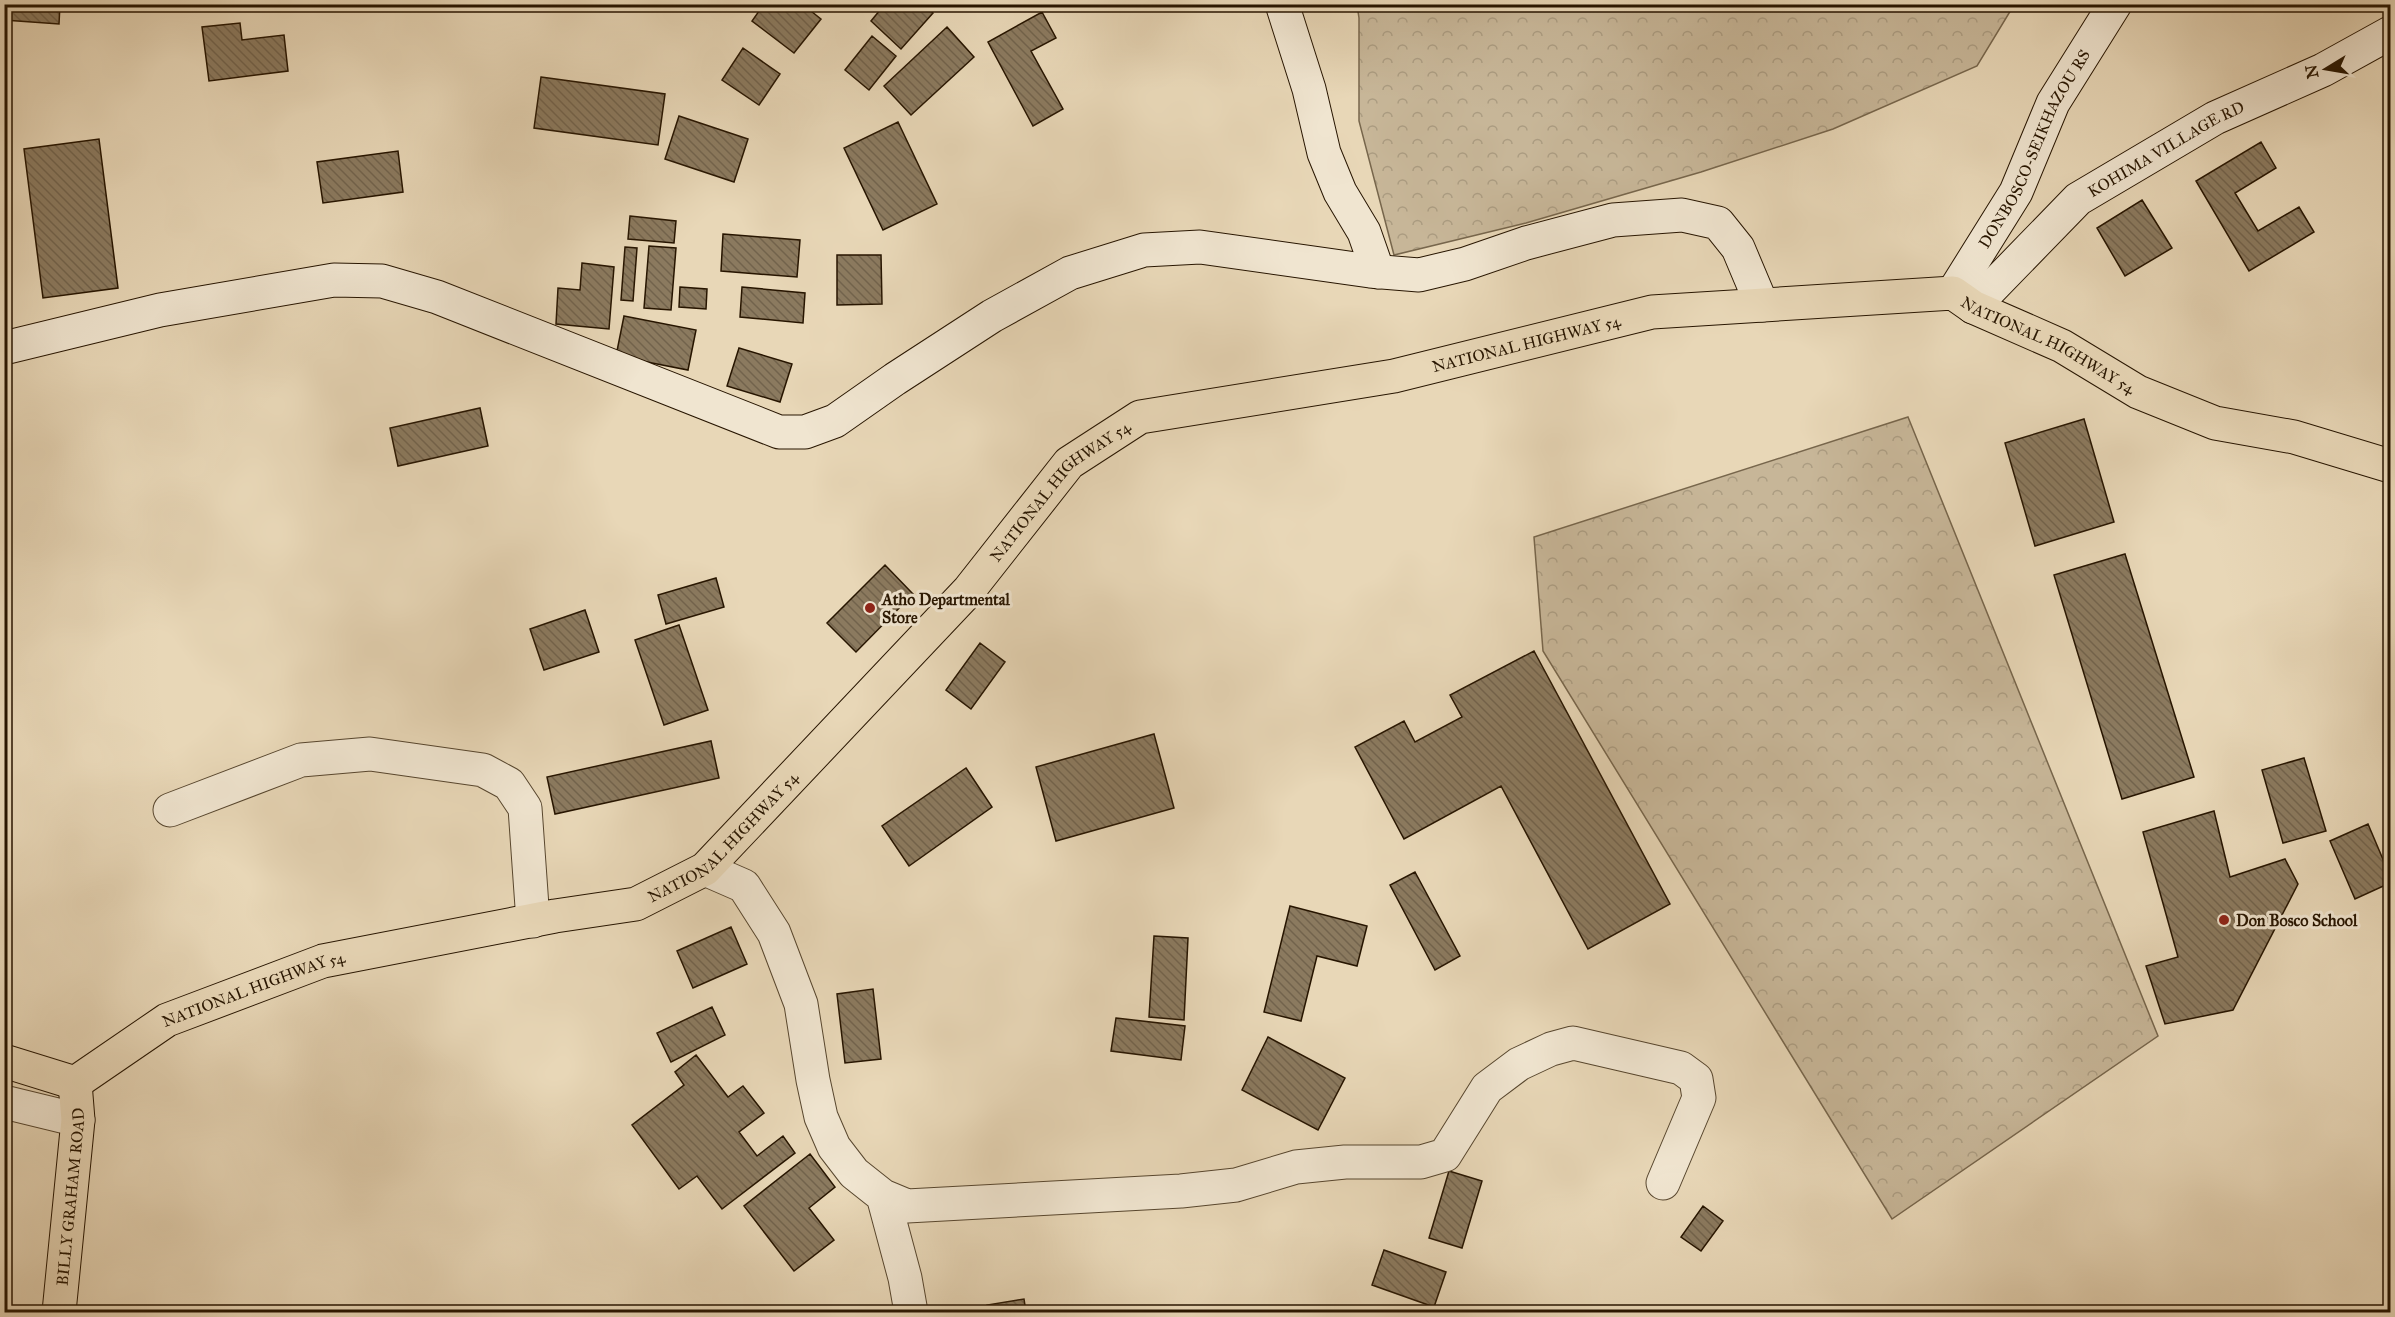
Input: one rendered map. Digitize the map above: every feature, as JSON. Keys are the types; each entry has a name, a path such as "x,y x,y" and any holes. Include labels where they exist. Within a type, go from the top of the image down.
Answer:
{"main road":[{"name":"NATIONAL HIGHWAY 54","path":"75,1083 167,1020 323,961 636,904 705,869 969,590 1069,463 1140,417 1394,376 1652,312 1762,305 1963,300 2062,346 2138,392 2215,423 2294,437 2391,466"},
{"path":"4,1061 75,1083"},
{"name":"BILLY GRAHAM ROAD","path":"59,1312 78,1120 75,1083"}],"street":[{"path":"1282,4 1309,89 1324,153 1340,192 1364,232 1378,272"},
{"name":"DONBOSCO-SEIKHAZOU RS","path":"1963,300 2016,192 2053,103 2115,4"},
{"name":"KOHIMA VILLAGE RD","path":"1963,300 2078,199 2215,118 2323,70 2391,33"},
{"path":"4,348 160,310 333,280 382,281 437,297 779,432 805,432 835,421 992,316 1070,273 1144,249 1200,247 1378,272 1419,274 1465,264 1526,243 1612,220 1682,215 1718,223 1738,248 1762,305"},
{"path":"170,810 301,760 370,754 483,770 509,784 525,808 533,921"},
{"path":"705,869 744,886 774,933 801,1004 821,1117 834,1147 854,1173 883,1197 907,1206 1181,1191 1236,1185 1296,1167 1345,1162 1421,1162 1445,1155 1487,1088 1519,1064 1551,1049 1573,1043 1681,1068 1696,1079 1699,1098 1663,1183"},
{"path":"4,1102 78,1120"},
{"path":"883,1197 905,1278 911,1312"}],"green space":[{"path":"1357,4 2014,5 1977,66 1833,129 1701,172 1526,223 1394,255 1359,121"},
{"path":"1908,417 2158,1036 1892,1219 1543,651 1534,537"}],"building":[{"path":"4,4 60,4 59,24 4,20"},
{"path":"764,4 802,4 821,19 794,53 752,21"},
{"path":"885,4 924,4 933,13 901,49 871,21"},
{"path":"1042,12 1056,38 1031,51 1063,109 1033,126 988,42"},
{"path":"240,23 242,40 284,35 288,71 209,81 202,27"},
{"path":"947,27 974,57 911,115 884,86"},
{"path":"872,36 896,56 869,90 845,70"},
{"path":"743,48 780,74 759,105 722,80"},
{"path":"541,77 665,94 658,145 534,128"},
{"path":"679,116 748,139 734,182 665,159"},
{"path":"898,122 937,204 883,230 844,148"},
{"path":"99,139 118,288 43,298 24,149"},
{"path":"2261,142 2276,168 2235,193 2258,231 2299,207 2314,232 2249,271 2196,181"},
{"path":"398,151 403,192 323,203 317,162"},
{"path":"2142,200 2172,248 2125,276 2097,228"},
{"path":"630,216 676,221 674,243 628,239"},
{"path":"723,234 800,240 797,277 721,271"},
{"path":"649,246 676,248 671,310 644,308"},
{"path":"625,247 637,248 633,301 621,300"},
{"path":"837,255 881,255 882,304 837,305"},
{"path":"582,263 614,267 609,329 556,324 558,288 580,290"},
{"path":"680,287 707,289 706,309 679,307"},
{"path":"742,287 805,293 803,323 740,317"},
{"path":"624,316 696,330 688,370 616,356"},
{"path":"739,348 792,364 780,402 727,386"},
{"path":"480,408 488,446 398,466 390,428"},
{"path":"2084,419 2114,522 2035,546 2005,443"},
{"path":"2125,554 2194,777 2122,799 2054,575"},
{"name":"Atho Departmental Store","path":"885,565 913,594 856,652 827,623"},
{"path":"716,578 724,607 666,624 658,595"},
{"path":"585,610 599,652 544,670 530,629"},
{"path":"679,625 708,710 664,725 635,640"},
{"path":"980,643 1005,662 971,709 946,690"},
{"path":"1534,651 1670,904 1588,949 1501,786 1404,839 1355,747 1404,721 1415,742 1462,717 1450,695"},
{"path":"1154,734 1174,808 1056,841 1036,767"},
{"path":"711,741 719,778 555,814 547,777"},
{"path":"2304,758 2326,831 2283,843 2262,770"},
{"path":"966,768 992,807 909,866 882,826"},
{"name":"Don Bosco School","path":"2214,811 2230,877 2285,859 2298,884 2233,1010 2165,1024 2146,966 2178,957 2143,832"},
{"path":"2368,824 2390,876 2390,883 2355,899 2330,841"},
{"path":"1415,872 1460,956 1435,970 1390,885"},
{"path":"1290,906 1367,926 1357,966 1317,956 1301,1021 1264,1012"},
{"path":"731,927 747,964 693,988 677,951"},
{"path":"1154,936 1188,938 1184,1020 1149,1017"},
{"path":"873,989 881,1059 845,1063 837,994"},
{"path":"712,1007 725,1035 671,1062 657,1033"},
{"path":"1116,1018 1185,1026 1181,1060 1111,1051"},
{"path":"1268,1037 1345,1078 1318,1130 1242,1090"},
{"path":"696,1055 728,1097 743,1086 764,1113 739,1132 757,1156 783,1136 795,1153 722,1209 697,1176 679,1189 632,1125 684,1085 675,1072"},
{"path":"810,1154 835,1187 809,1208 834,1240 794,1271 744,1206"},
{"path":"1449,1171 1482,1181 1462,1248 1429,1238"},
{"path":"1703,1206 1723,1221 1701,1251 1681,1237"},
{"path":"1384,1250 1446,1272 1434,1307 1372,1285"},
{"path":"1024,1299 1026,1312 988,1312 987,1305"}],"place":[{"name":"Atho Departmental Store","path":"870,608"},
{"name":"Don Bosco School","path":"2224,920"}]}
